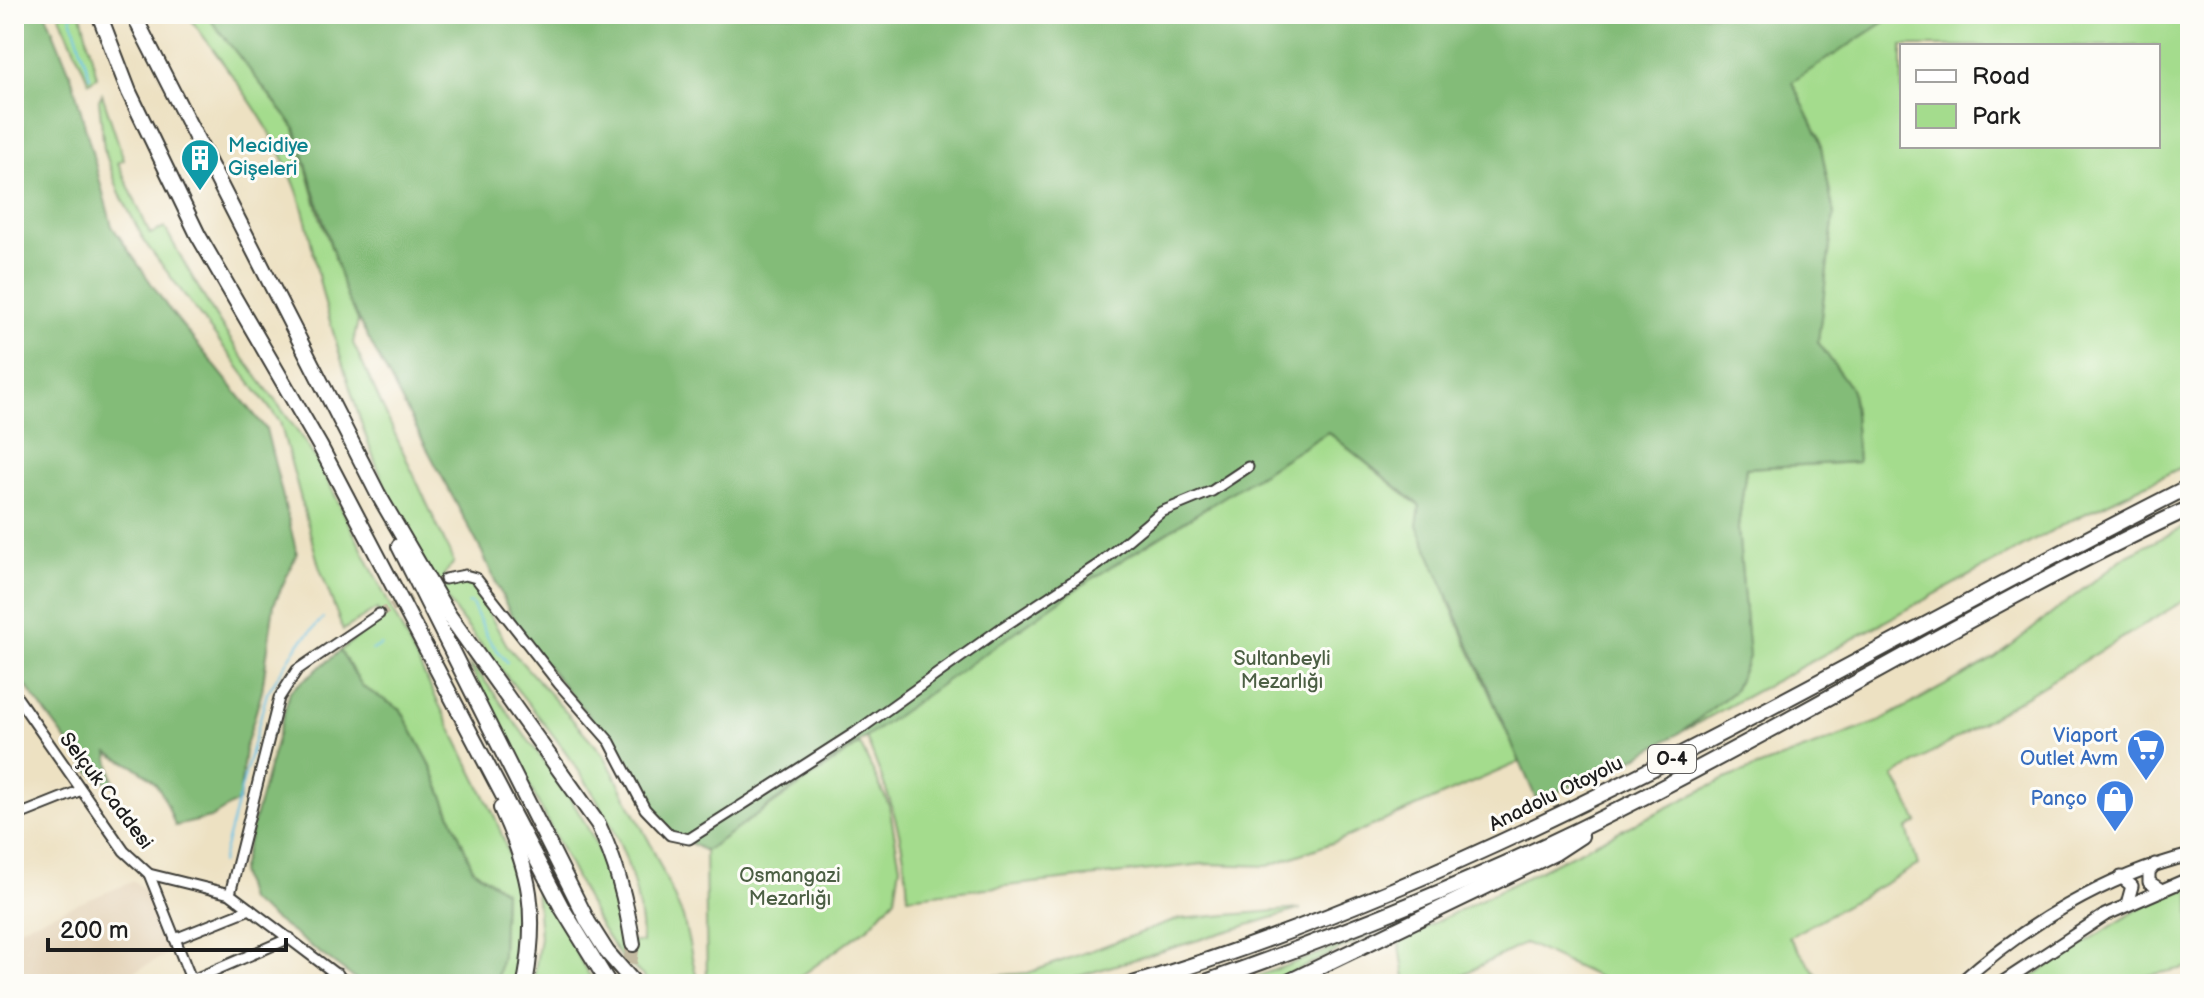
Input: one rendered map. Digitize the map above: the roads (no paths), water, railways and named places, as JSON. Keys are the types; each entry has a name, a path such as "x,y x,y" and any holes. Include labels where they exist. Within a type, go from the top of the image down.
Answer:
{"highway":[{"path":"99,14 129,92 198,235 347,494 478,752 517,842 530,896 534,936 525,984"},
{"path":"133,14 378,494 448,614 598,824 615,859 627,902 633,944"},
{"name":"Anadolu Otoyolu","path":"1133,984 1349,909 1507,841 1700,744 2061,550 2190,486"},
{"path":"378,494 390,529 581,910 607,952 635,984"},
{"name":"Anadolu Otoyolu","path":"1200,984 1413,905 1632,804 2049,579 2190,508"},
{"path":"478,752 497,780 562,908 609,984"},
{"path":"1284,984 1555,853 1632,804"}],"main road":[{"path":"1960,983 2017,938 2121,877 2190,855"},
{"path":"2155,864 2149,872 2149,882 2160,889"},
{"path":"2121,877 2130,882 2134,891 2127,904"},
{"path":"2000,984 2127,904 2190,878"}],"street":[{"path":"445,579 465,575 476,578 559,684 610,742 645,809 670,835 689,839 856,732 1000,629 1099,564 1161,512 1212,491 1248,467"},
{"path":"230,894 279,698 297,670 379,614"},
{"name":"Selçuk Caddesi","path":"14,693 79,791 124,851 149,874 230,894 349,984"},
{"path":"14,805 17,815 79,791"},
{"path":"149,874 189,983 290,938"},
{"path":"175,939 250,909"},
{"path":"313,984 338,974"}],"waterway":[{"path":"70,14 90,77"},
{"path":"468,603 472,604 489,640 507,662"},
{"path":"221,863 267,693 298,645 323,618"},
{"path":"372,650 381,645"}],"tunnel":[{"path":"379,614 445,579"},
{"path":"627,984 633,944"}],"place":[{"name":"Mecidiye Gişeleri","path":"200,192"},
{"name":"Viaport Outlet Avm","path":"2146,782"},
{"name":"Panço","path":"2115,833"}],"park label":[{"name":"Sultanbeyli Mezarlığı","path":"1282,670"},
{"name":"Osmangazi Mezarlığı","path":"790,888"}]}
